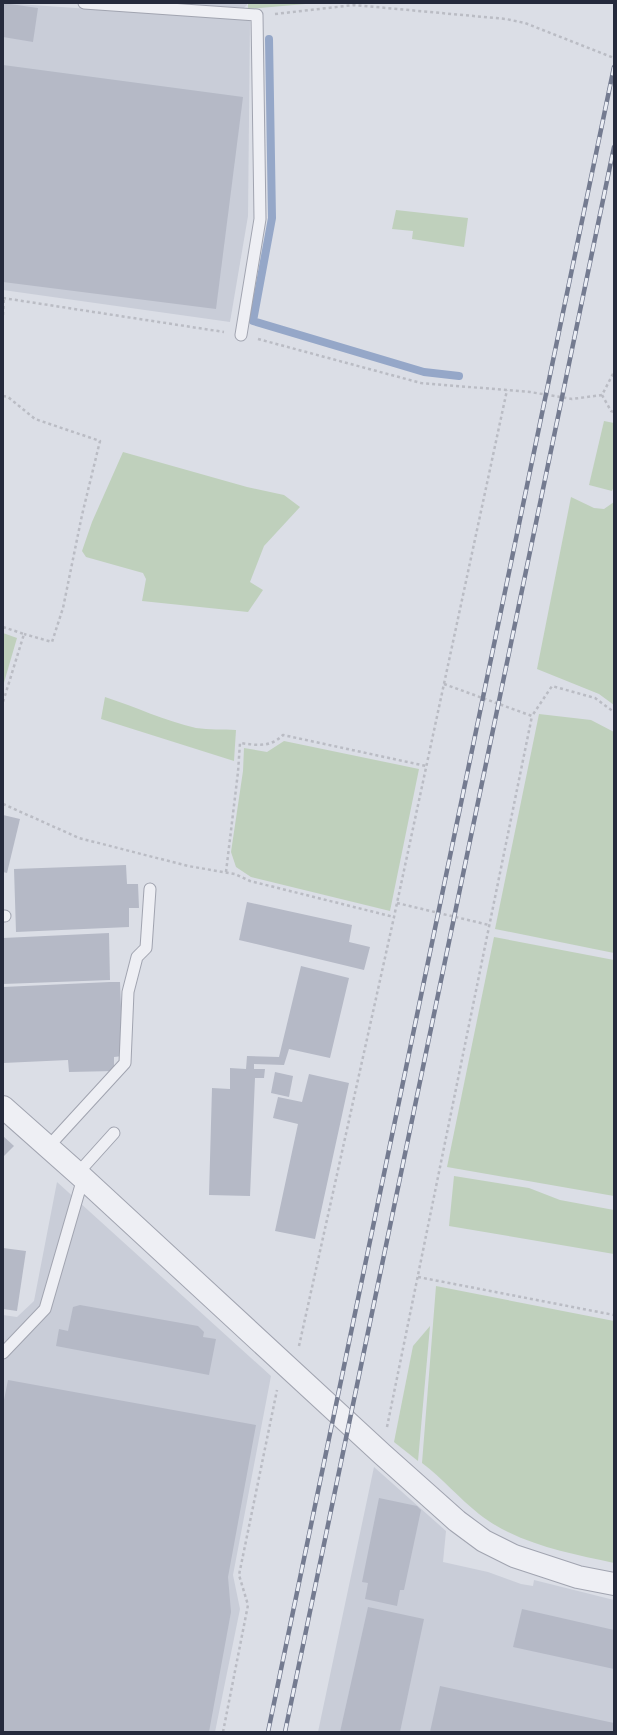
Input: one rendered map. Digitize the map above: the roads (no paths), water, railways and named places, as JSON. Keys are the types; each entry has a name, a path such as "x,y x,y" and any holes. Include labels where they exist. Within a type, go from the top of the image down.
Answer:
{"street":[{"path":"3,1107 81,1175 294,1370 382,1454 457,1521 484,1540 514,1556 545,1568 614,1584"}],"lane":[{"path":"84,3 257,15 260,219 241,335"},
{"path":"48,1147 125,1063 128,992 136,957 146,948 150,889"},
{"path":"3,1352 44,1309 81,1175 114,1133"}],"waterway":[{"path":"269,39 272,218 253,321 424,372 459,376"}],"railway":[{"path":"268,1732 614,67"},
{"path":"285,1732 614,147"}]}
